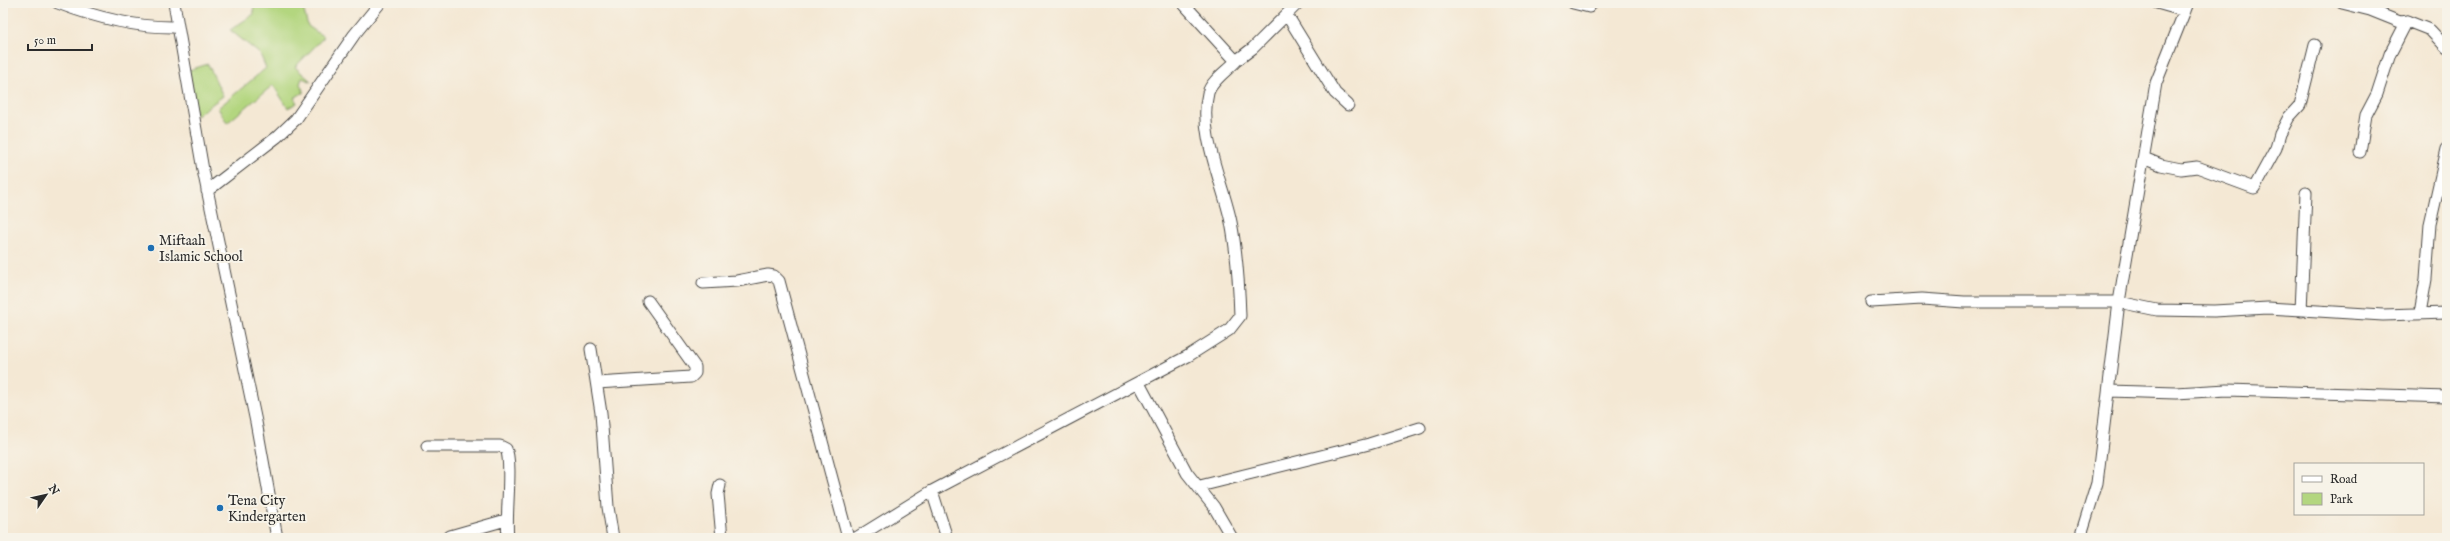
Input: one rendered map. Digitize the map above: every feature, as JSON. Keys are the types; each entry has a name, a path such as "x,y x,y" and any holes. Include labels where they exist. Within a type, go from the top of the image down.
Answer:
{"street":[{"path":"58,3 124,24 153,28 178,27"},
{"path":"174,3 207,191 256,422 277,538"},
{"path":"207,191 277,138 296,119 354,35 380,3"},
{"path":"1183,3 1236,61"},
{"path":"856,538 932,491 1139,383 1188,356 1229,330 1240,316 1238,277 1230,221 1214,162 1208,128 1207,106 1210,88 1236,61 1253,48 1298,3"},
{"path":"1573,3 1589,6 1592,3"},
{"path":"2080,538 2097,483 2119,302 2156,83 2186,7 2158,3"},
{"path":"2342,3 2370,10 2400,22 2407,21 2430,30 2447,48"},
{"path":"1287,14 1335,94 1348,105"},
{"path":"2360,152 2366,115 2377,94 2390,54 2407,21"},
{"path":"2144,158 2161,165 2181,169 2197,167 2254,188 2276,148 2280,134 2290,116 2300,105 2315,45"},
{"path":"2420,313 2426,279 2430,224 2447,149"},
{"path":"2301,311 2306,193"},
{"path":"703,283 737,281 768,275 774,276 779,281 848,538"},
{"path":"1871,302 1922,299 1964,302 2119,302 2157,310 2214,311 2268,308 2301,311 2359,312 2383,316 2420,313 2447,313"},
{"path":"597,383 691,377 696,373 695,367 648,301"},
{"path":"591,349 597,383 608,507 613,538"},
{"path":"1139,383 1187,472 1200,486 1232,538"},
{"path":"2109,391 2176,393 2227,390 2447,397"},
{"path":"1200,486 1369,444 1420,428"},
{"path":"427,446 504,447 508,452 509,469 506,520 508,538"},
{"path":"720,485 718,494 722,538"},
{"path":"932,491 947,538"},
{"path":"450,536 506,520"}],"green space":[{"path":"253,3 302,4 308,26 324,37 295,67 312,82 302,78 300,84 304,92 294,98 297,103 288,108 273,85 227,123 218,108 266,68 260,54 230,30 254,14"},
{"path":"208,64 223,96 196,116 189,70"}],"place":[{"name":"Miftaah Islamic School","path":"151,248"},
{"name":"Tena City Kindergarten","path":"220,508"}]}
